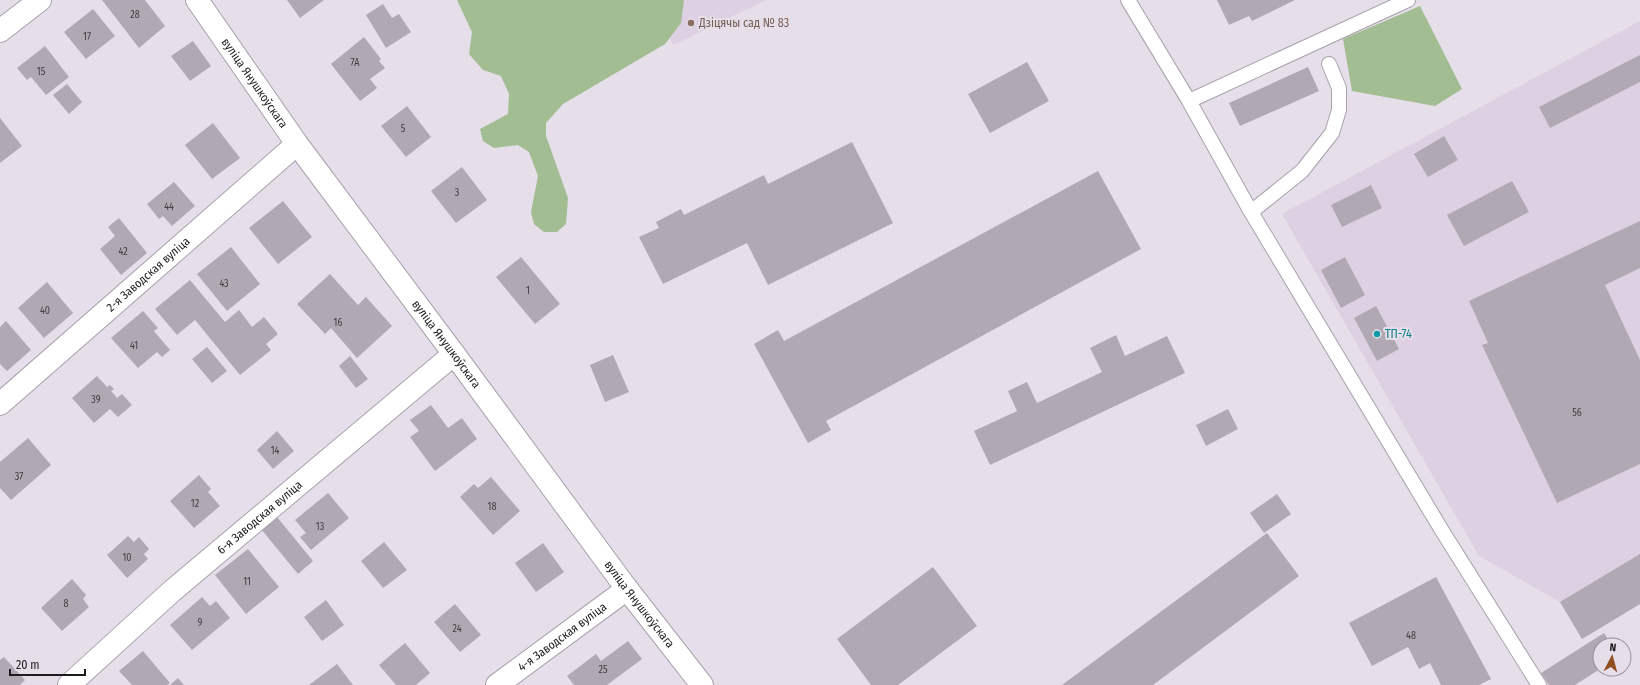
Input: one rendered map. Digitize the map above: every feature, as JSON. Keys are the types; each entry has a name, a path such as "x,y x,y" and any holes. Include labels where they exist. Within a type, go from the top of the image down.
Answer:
{"street":[{"path":"0,31 40,0"},
{"name":"вуліца Янушкоўскага","path":"197,0 297,144 627,588 702,685"},
{"name":"2-я Заводская вуліца","path":"0,404 297,144"},
{"name":"6-я Заводская вуліца","path":"69,685 172,591 454,354"},
{"name":"4-я Заводская вуліца","path":"497,685 627,588"}],"lane":[{"path":"1128,0 1189,101 1251,212 1441,529 1539,685"},
{"path":"1189,101 1408,0"},
{"path":"1251,212 1302,171 1332,133 1340,110 1340,88 1329,64"}],"shaded area":[{"name":"Дзіцячы сад № 83","path":"652,0 766,0 673,45"},
{"path":"1640,21 1640,604 1582,639 1560,602 1479,556 1282,214"}],"green space":[{"path":"457,0 684,0 681,23 665,44 563,104 546,123 546,136 568,198 566,224 557,232 544,232 534,224 531,212 538,176 529,152 518,145 494,148 483,141 480,129 508,114 509,94 501,76 483,70 469,54 472,32"},
{"path":"1420,6 1462,89 1435,106 1352,91 1343,39"}],"building":[{"path":"102,0 145,0 165,26 139,48"},
{"path":"287,0 324,0 300,18"},
{"path":"1217,0 1295,0 1252,21 1249,16 1229,25"},
{"path":"383,4 392,18 399,14 411,32 386,48 366,15"},
{"path":"93,9 115,36 86,59 64,32"},
{"path":"364,37 381,59 379,61 385,68 370,79 377,88 360,101 331,64"},
{"path":"193,41 211,66 190,81 171,56"},
{"path":"45,46 69,77 46,95 31,77 27,80 17,68"},
{"path":"1640,55 1640,82 1550,128 1539,107"},
{"path":"1027,62 1049,101 990,133 968,94"},
{"path":"1308,67 1319,91 1240,126 1229,103"},
{"path":"67,84 82,102 69,114 53,95"},
{"path":"407,106 431,137 406,157 381,126"},
{"path":"0,118 22,146 0,163"},
{"path":"213,123 240,158 212,179 185,145"},
{"path":"1444,136 1458,160 1428,177 1414,154"},
{"path":"852,142 893,223 768,285 747,243 663,284 639,237 659,228 656,222 681,209 684,215 764,175 768,184"},
{"path":"462,167 487,200 456,223 431,191"},
{"path":"1098,171 1141,249 826,421 831,430 808,443 754,344 778,330 784,341"},
{"path":"1512,181 1529,212 1464,246 1447,215"},
{"path":"174,182 195,206 172,226 163,216 159,219 147,204"},
{"path":"1371,185 1382,208 1342,227 1331,205"},
{"path":"283,201 312,237 278,264 249,228"},
{"path":"119,218 147,253 121,275 100,249 115,236 108,227"},
{"path":"1640,221 1640,268 1605,285 1640,360 1640,464 1557,503 1482,345 1488,343 1469,301"},
{"path":"231,247 260,284 227,311 197,274"},
{"path":"521,257 560,304 535,324 496,277"},
{"path":"1345,257 1365,295 1341,308 1321,270"},
{"path":"330,274 358,305 366,297 392,326 357,358 331,328 325,334 297,304"},
{"path":"190,280 225,322 239,310 252,327 264,317 278,334 266,344 271,350 240,375 195,320 177,335 155,309"},
{"path":"47,282 73,313 44,338 18,308"},
{"name":"ТП-74","path":"1376,306 1399,349 1377,361 1354,318"},
{"path":"143,311 158,328 154,331 170,350 162,357 157,352 138,368 111,338"},
{"path":"6,321 31,350 7,371 0,364 0,327"},
{"path":"1116,335 1125,356 1167,336 1185,373 990,465 974,431 1017,411 1008,391 1027,382 1037,403 1102,372 1090,348"},
{"path":"207,347 227,371 212,383 192,359"},
{"path":"613,355 629,392 605,402 590,365"},
{"path":"350,356 368,379 356,388 339,366"},
{"path":"97,376 107,387 110,385 114,389 111,391 117,398 122,394 132,405 118,417 110,409 94,423 72,398"},
{"path":"431,405 448,428 462,418 477,439 435,471 410,437 419,431 410,420"},
{"path":"1228,409 1238,429 1206,446 1196,425"},
{"path":"277,431 294,451 273,469 257,450"},
{"path":"28,438 51,465 11,500 0,488 0,462"},
{"path":"199,475 211,489 208,492 220,506 194,528 170,501"},
{"path":"491,477 520,511 493,535 460,497 474,484 478,488"},
{"path":"328,493 349,518 311,550 300,537 306,533 295,520"},
{"path":"1277,494 1291,514 1264,533 1250,513"},
{"path":"277,517 313,561 298,574 261,529"},
{"path":"1267,533 1299,576 1153,685 1062,685"},
{"path":"128,536 134,542 139,537 149,549 144,554 148,559 127,578 107,555"},
{"path":"384,542 407,570 383,588 361,561"},
{"path":"543,543 564,572 536,592 515,563"},
{"path":"248,549 279,587 246,614 215,575"},
{"path":"1640,554 1640,604 1582,639 1560,602"},
{"path":"933,567 977,626 898,685 871,685 837,639"},
{"path":"1436,577 1491,679 1479,685 1441,685 1430,663 1419,669 1408,647 1372,666 1349,623"},
{"path":"72,579 86,595 83,599 89,607 62,631 41,608"},
{"path":"202,597 210,606 216,601 230,618 192,650 170,625"},
{"path":"326,600 344,625 322,641 304,617"},
{"path":"455,604 481,635 460,652 434,622"},
{"path":"1604,633 1607,637 1598,637"},
{"path":"628,641 642,659 607,685 574,685 567,676 596,654 601,661"},
{"path":"1592,641 1592,674 1575,685 1549,685 1541,673"},
{"path":"405,643 430,673 416,685 396,685 379,665"},
{"path":"143,651 170,683 167,685 132,685 119,671"},
{"path":"4,657 25,680 20,685 0,685 0,660"},
{"path":"337,664 353,685 309,685"},
{"path":"178,678 184,685 170,685"}],"place":[{"name":"Дзіцячы сад № 83","path":"691,23"},
{"name":"ТП-74","path":"1377,334"}]}
